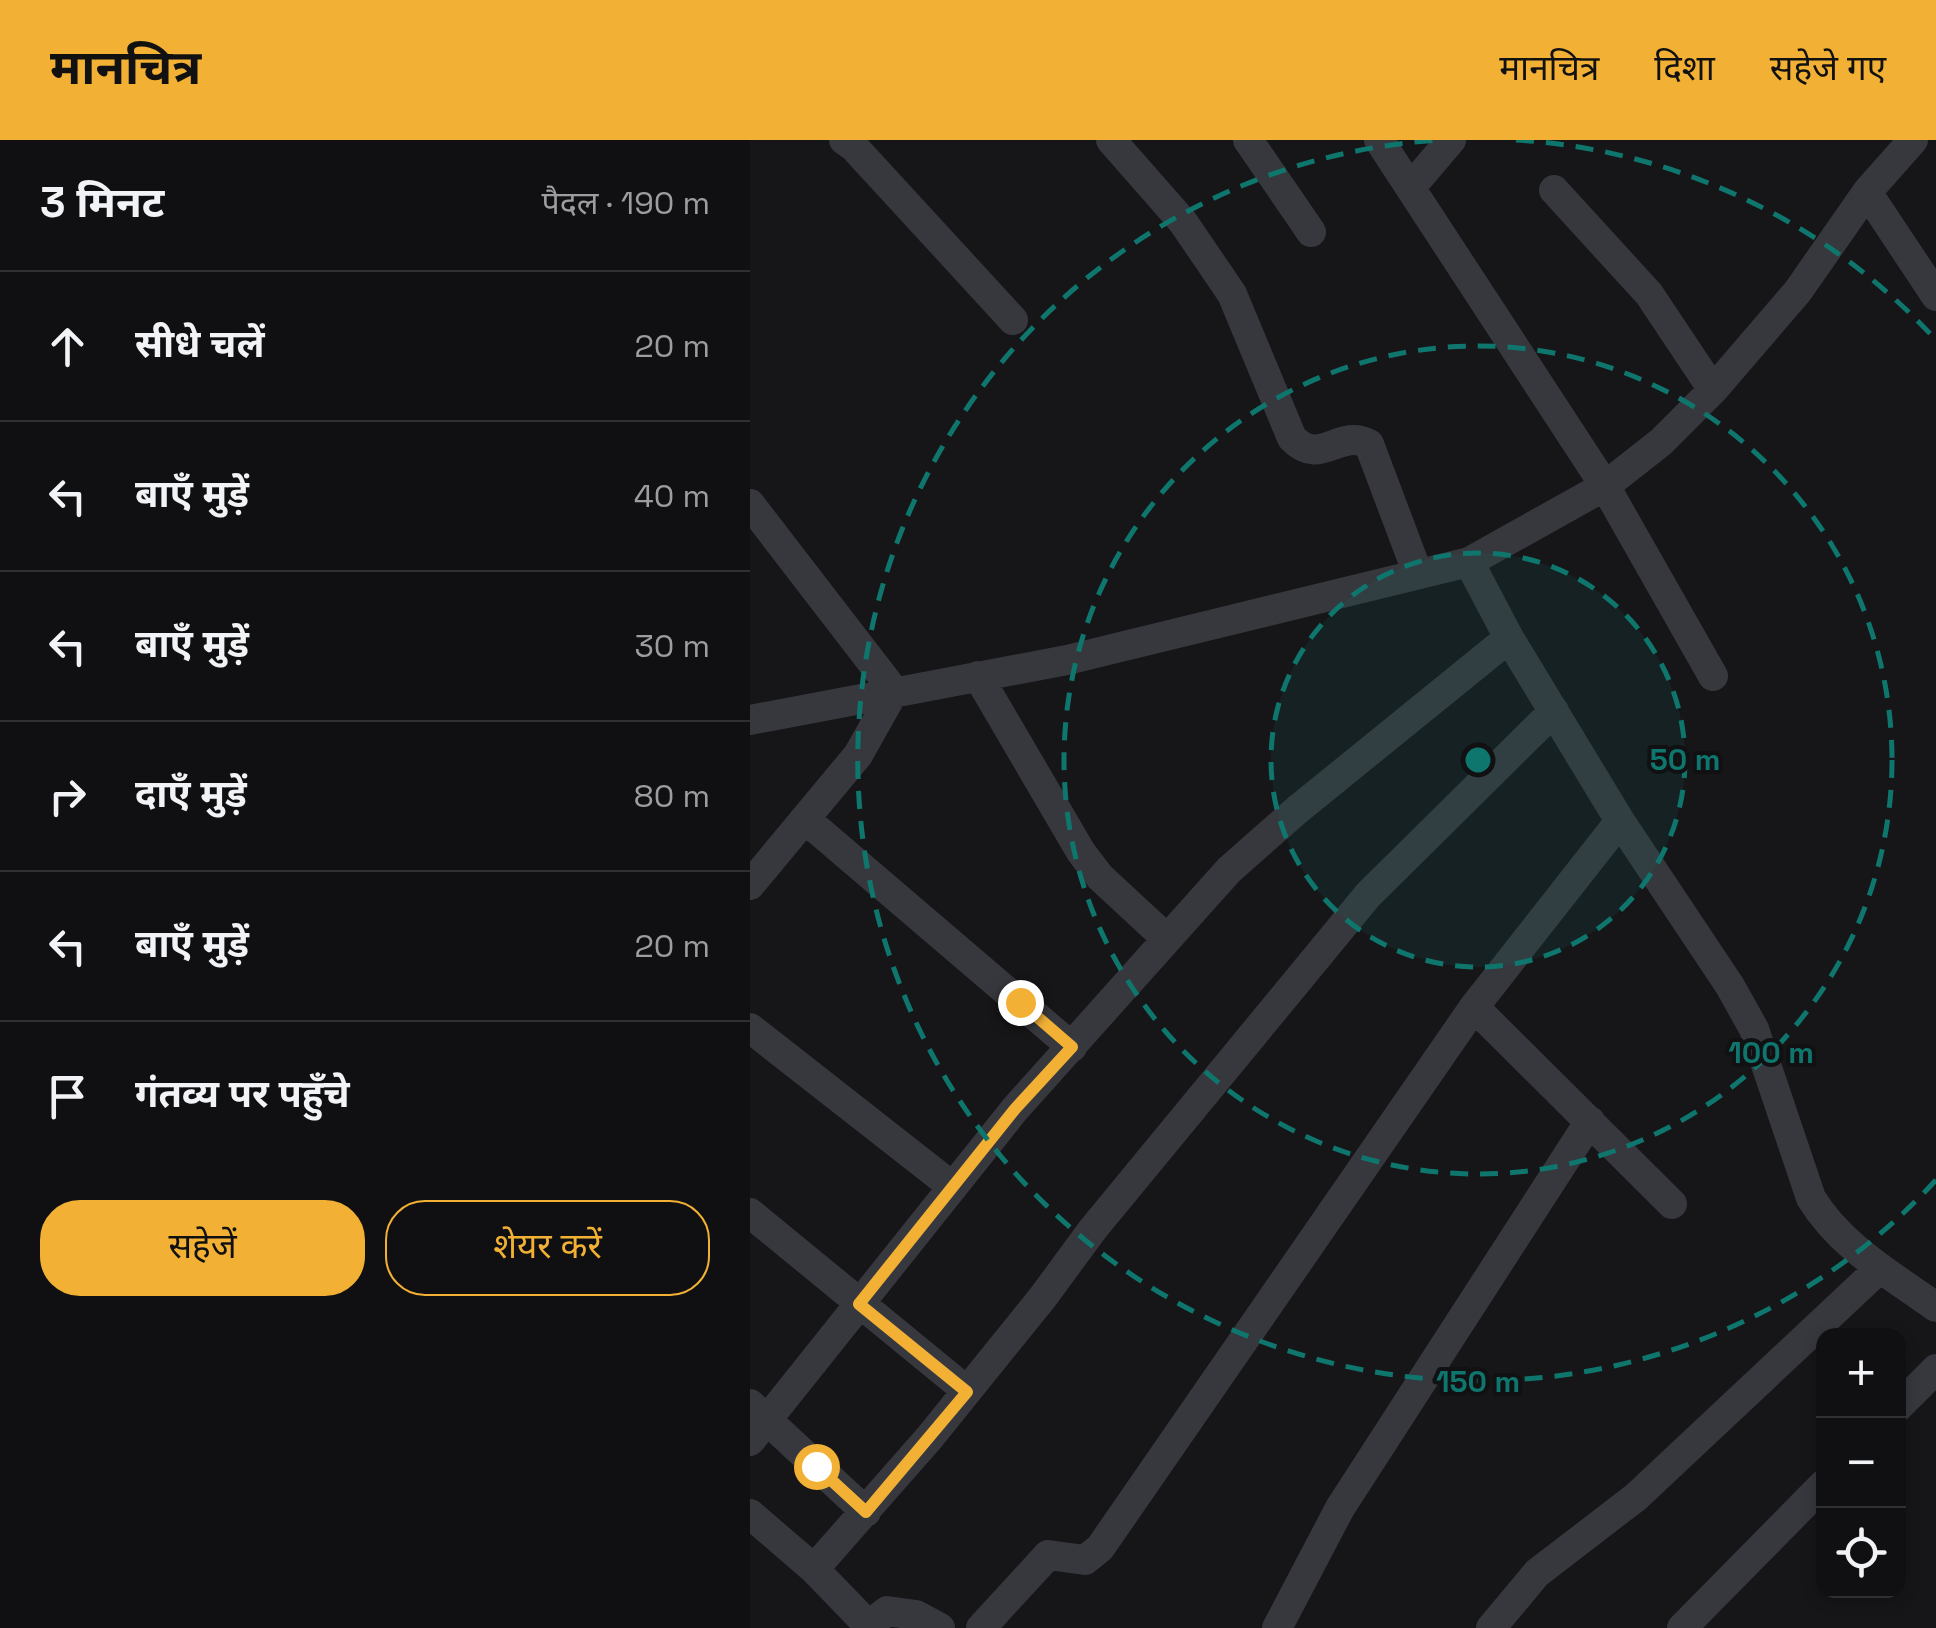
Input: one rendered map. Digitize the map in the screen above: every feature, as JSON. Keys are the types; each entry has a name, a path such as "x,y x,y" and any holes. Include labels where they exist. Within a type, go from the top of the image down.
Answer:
{"street":[{"path":"844,140 1014,320"},
{"path":"1111,140 1183,222 1232,294 1292,438 1303,449 1315,452 1346,440 1370,444 1418,574"},
{"path":"1248,140 1311,232"},
{"path":"1379,140 1605,486 1713,676"},
{"path":"1411,187 1450,140"},
{"path":"750,720 1067,660 1469,562 1605,486 1661,442 1713,390 1798,291 1867,192 1913,140"},
{"path":"1554,190 1649,294 1713,390"},
{"path":"1867,192 1936,296"},
{"path":"750,504 894,691"},
{"path":"1469,562 1509,638 1620,821 1730,986 1754,1029 1811,1198 1824,1219 1880,1268 1936,1306"},
{"path":"866,1512 755,1422 859,1304 1015,1109 1229,870 1509,638"},
{"path":"978,676 1081,852 1100,877 1167,939"},
{"path":"750,885 871,738 894,691"},
{"path":"814,1569 967,1392 1093,1229 1368,895 1554,710"},
{"path":"805,820 1072,1047"},
{"path":"981,1628 1048,1556 1085,1560 1100,1548 1474,1007 1620,821"},
{"path":"1474,1007 1672,1204"},
{"path":"750,1028 953,1188"},
{"path":"1277,1628 1340,1508 1590,1121"},
{"path":"750,1213 967,1392"},
{"path":"1491,1628 1537,1573 1636,1497 1880,1268"},
{"path":"1906,1399 1936,1369"},
{"path":"1682,1628 1816,1492"},
{"path":"750,1514 814,1569 868,1627 887,1610 902,1610 940,1628"}],"route":[{"path":"816,1466 866,1512 967,1392 859,1304 1015,1109 1072,1047 1020,1002"}]}
